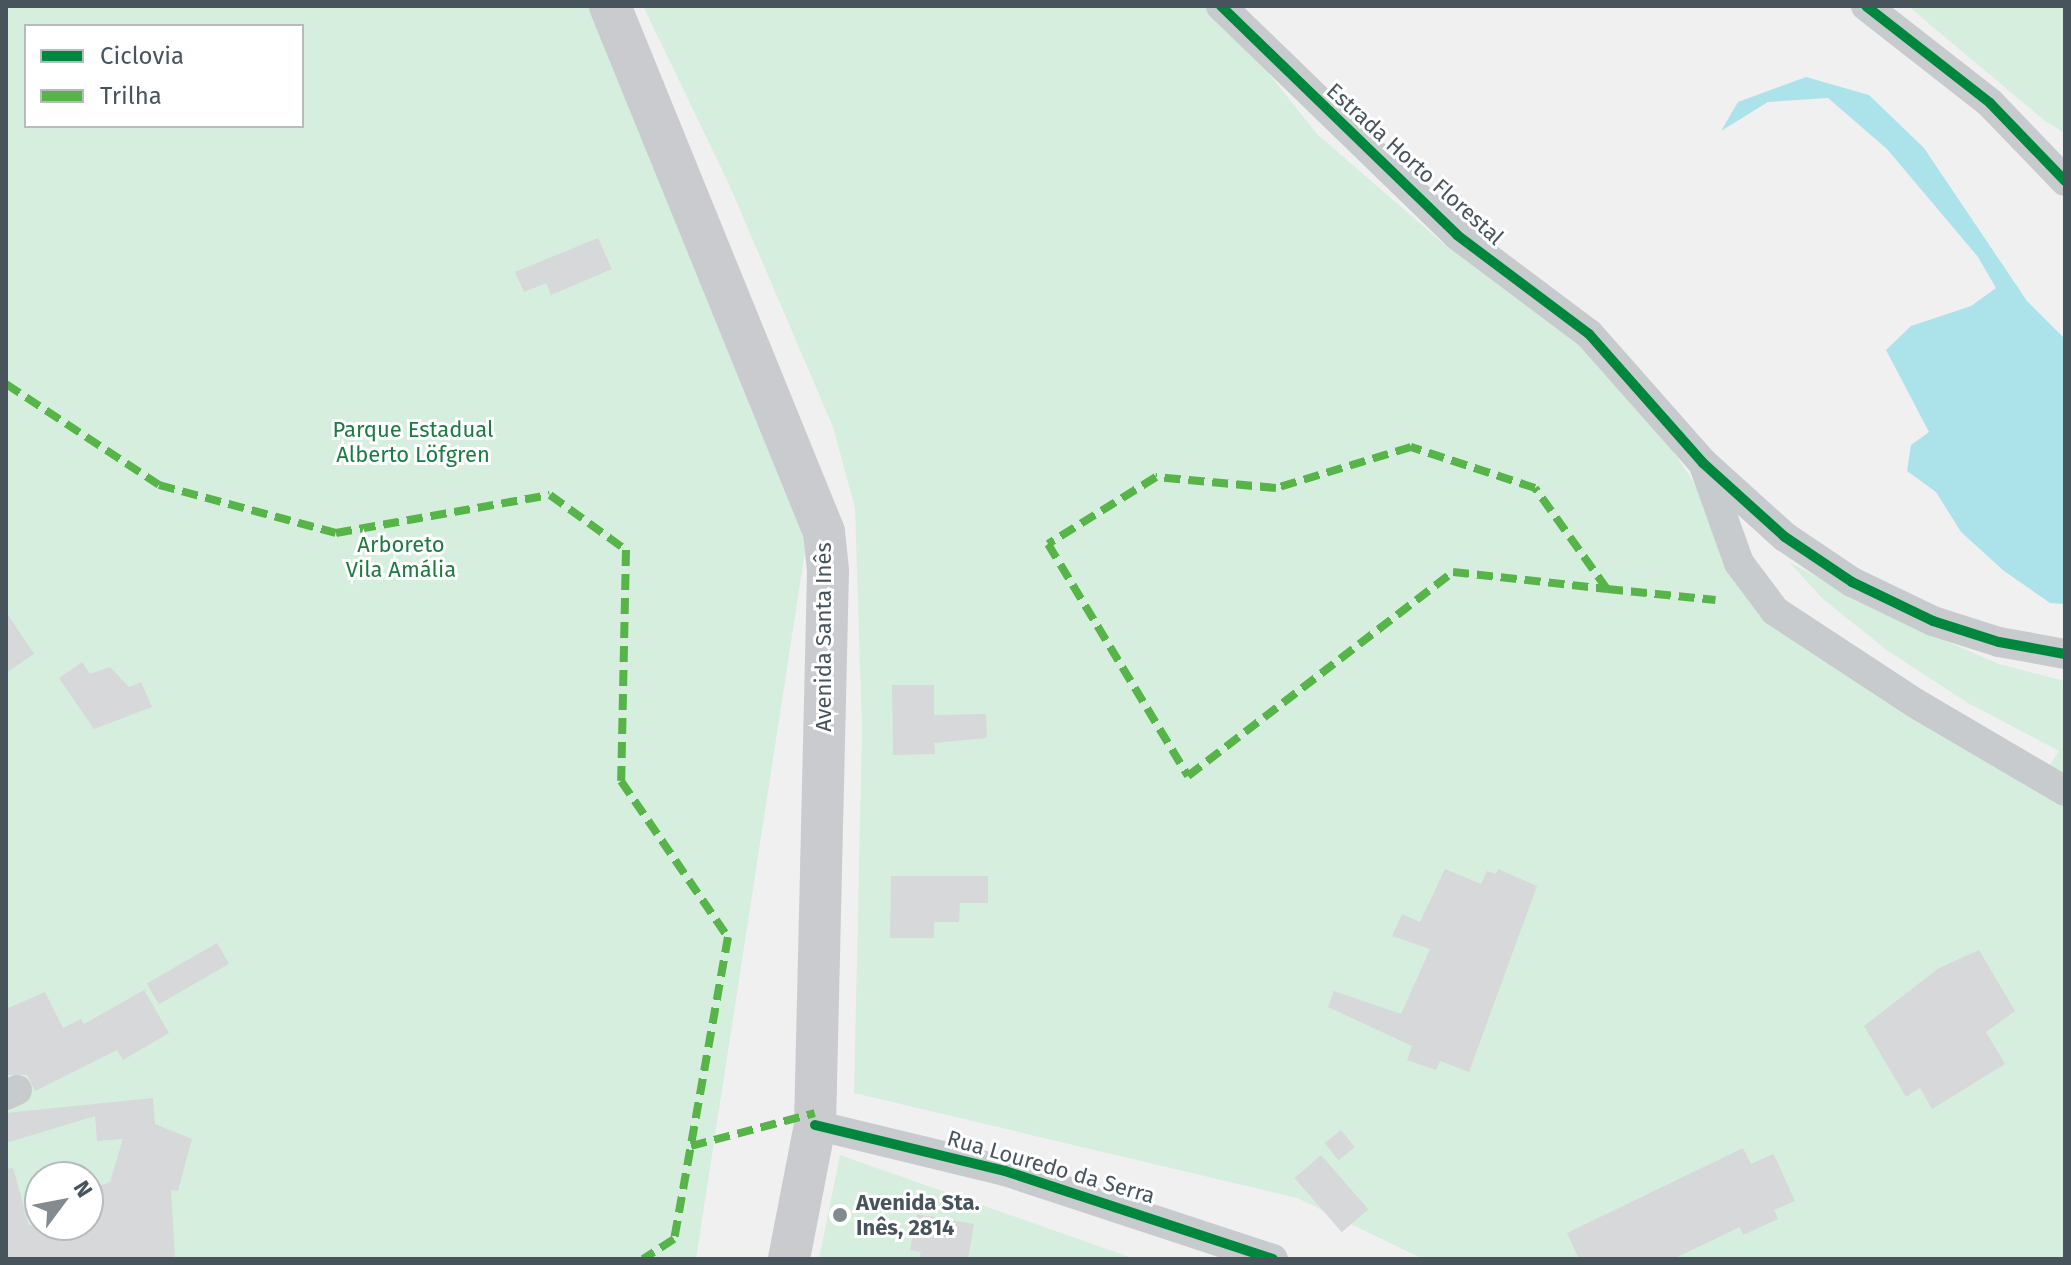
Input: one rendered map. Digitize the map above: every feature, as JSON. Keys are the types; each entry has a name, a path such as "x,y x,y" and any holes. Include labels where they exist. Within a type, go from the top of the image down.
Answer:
{"main road":[{"name":"Avenida Santa Inês","path":"610,6 824,532 828,598 815,1125 789,1259"}],"street":[{"name":"Estrada Horto Florestal","path":"1221,6 1457,235 1589,334 1696,454 1785,537 1852,582 1933,621 1999,642 2065,654"},
{"path":"1866,6 1990,103 2065,181"},
{"path":"1696,454 1739,563 1775,611 1915,703 2065,791"},
{"name":"Rua Louredo da Serra","path":"815,1125 1005,1171 1273,1259"}],"green space":[{"name":"Parque Estadual Alberto Löfgren","path":"6,6 608,6 810,519 696,1259 6,1259"},
{"path":"643,6 1215,6 1317,134 1445,245 1568,328 1646,412 1759,578 1826,643 2038,783 2059,751 1968,703 1888,651 1823,599 1789,562 1893,618 1999,664 2065,681 2065,1259 1423,1259 1297,1198 854,1093 862,730 855,508 833,427 728,182"},
{"path":"1908,6 2065,6 2065,133 2045,121"},
{"path":"840,1155 1135,1259 819,1259"}],"water":[{"path":"1806,77 1869,95 1924,148 2027,301 2065,339 2065,604 2050,603 2004,571 1961,532 1936,492 1907,471 1911,445 1929,432 1886,350 1911,326 1971,306 1996,288 1978,257 1887,149 1828,98 1768,102 1721,131 1738,102"}],"building":[{"path":"598,238 612,269 551,295 546,283 524,292 515,272"},
{"path":"6,612 34,654 6,673"},
{"path":"82,662 90,674 110,667 129,687 141,682 152,707 94,729 59,678"},
{"path":"892,685 934,685 934,715 986,714 987,738 934,743 935,754 893,755"},
{"path":"1445,869 1481,884 1487,871 1496,874 1498,869 1537,886 1469,1072 1440,1061 1436,1070 1407,1060 1412,1046 1328,1007 1334,991 1401,1014 1430,949 1392,936 1402,914 1420,922"},
{"path":"891,876 988,876 988,903 960,903 959,922 934,922 934,938 890,938"},
{"path":"217,943 229,964 159,1004 147,984"},
{"path":"1979,950 2015,1011 1986,1032 2005,1064 1932,1109 1920,1088 1906,1097 1864,1026 1939,968"},
{"path":"144,990 169,1033 123,1060 117,1050 35,1091 27,1075 6,1075 6,1009 45,992 63,1028 81,1019 84,1024"},
{"path":"153,1098 155,1124 192,1139 178,1191 171,1190 175,1259 6,1259 6,1169 13,1168 24,1207 24,1241 104,1241 104,1184 110,1182 123,1139 97,1141 95,1116 6,1143 6,1113"},
{"path":"1341,1130 1355,1147 1339,1160 1325,1143"},
{"path":"1743,1148 1751,1164 1773,1154 1776,1159 1795,1201 1774,1210 1778,1219 1743,1235 1740,1227 1673,1259 1579,1259 1567,1233"},
{"path":"1321,1155 1368,1209 1342,1232 1295,1178"},
{"path":"917,1214 974,1224 968,1259 919,1259 921,1252 910,1250"}],"marked path":[{"path":"6,384 159,485 336,533 550,495 626,550 621,781 728,937 674,1239 643,1259"},
{"path":"1607,589 1535,488 1411,447 1276,488 1156,477 1048,544 1188,776 1453,572 1607,589 1715,600"},
{"path":"691,1146 815,1113"}],"cycle path":[{"path":"1221,6 1457,235 1589,334 1703,463 1785,537 1852,582 1933,621 1999,642 2065,654"},
{"path":"1866,6 1990,103 2065,181"},
{"path":"815,1125 1005,1171 1273,1259"}],"place":[{"name":"Avenida Sta. Inês, 2814","path":"840,1215"}],"park label":[{"name":"Arboreto Vila Amália","path":"401,556"}]}
